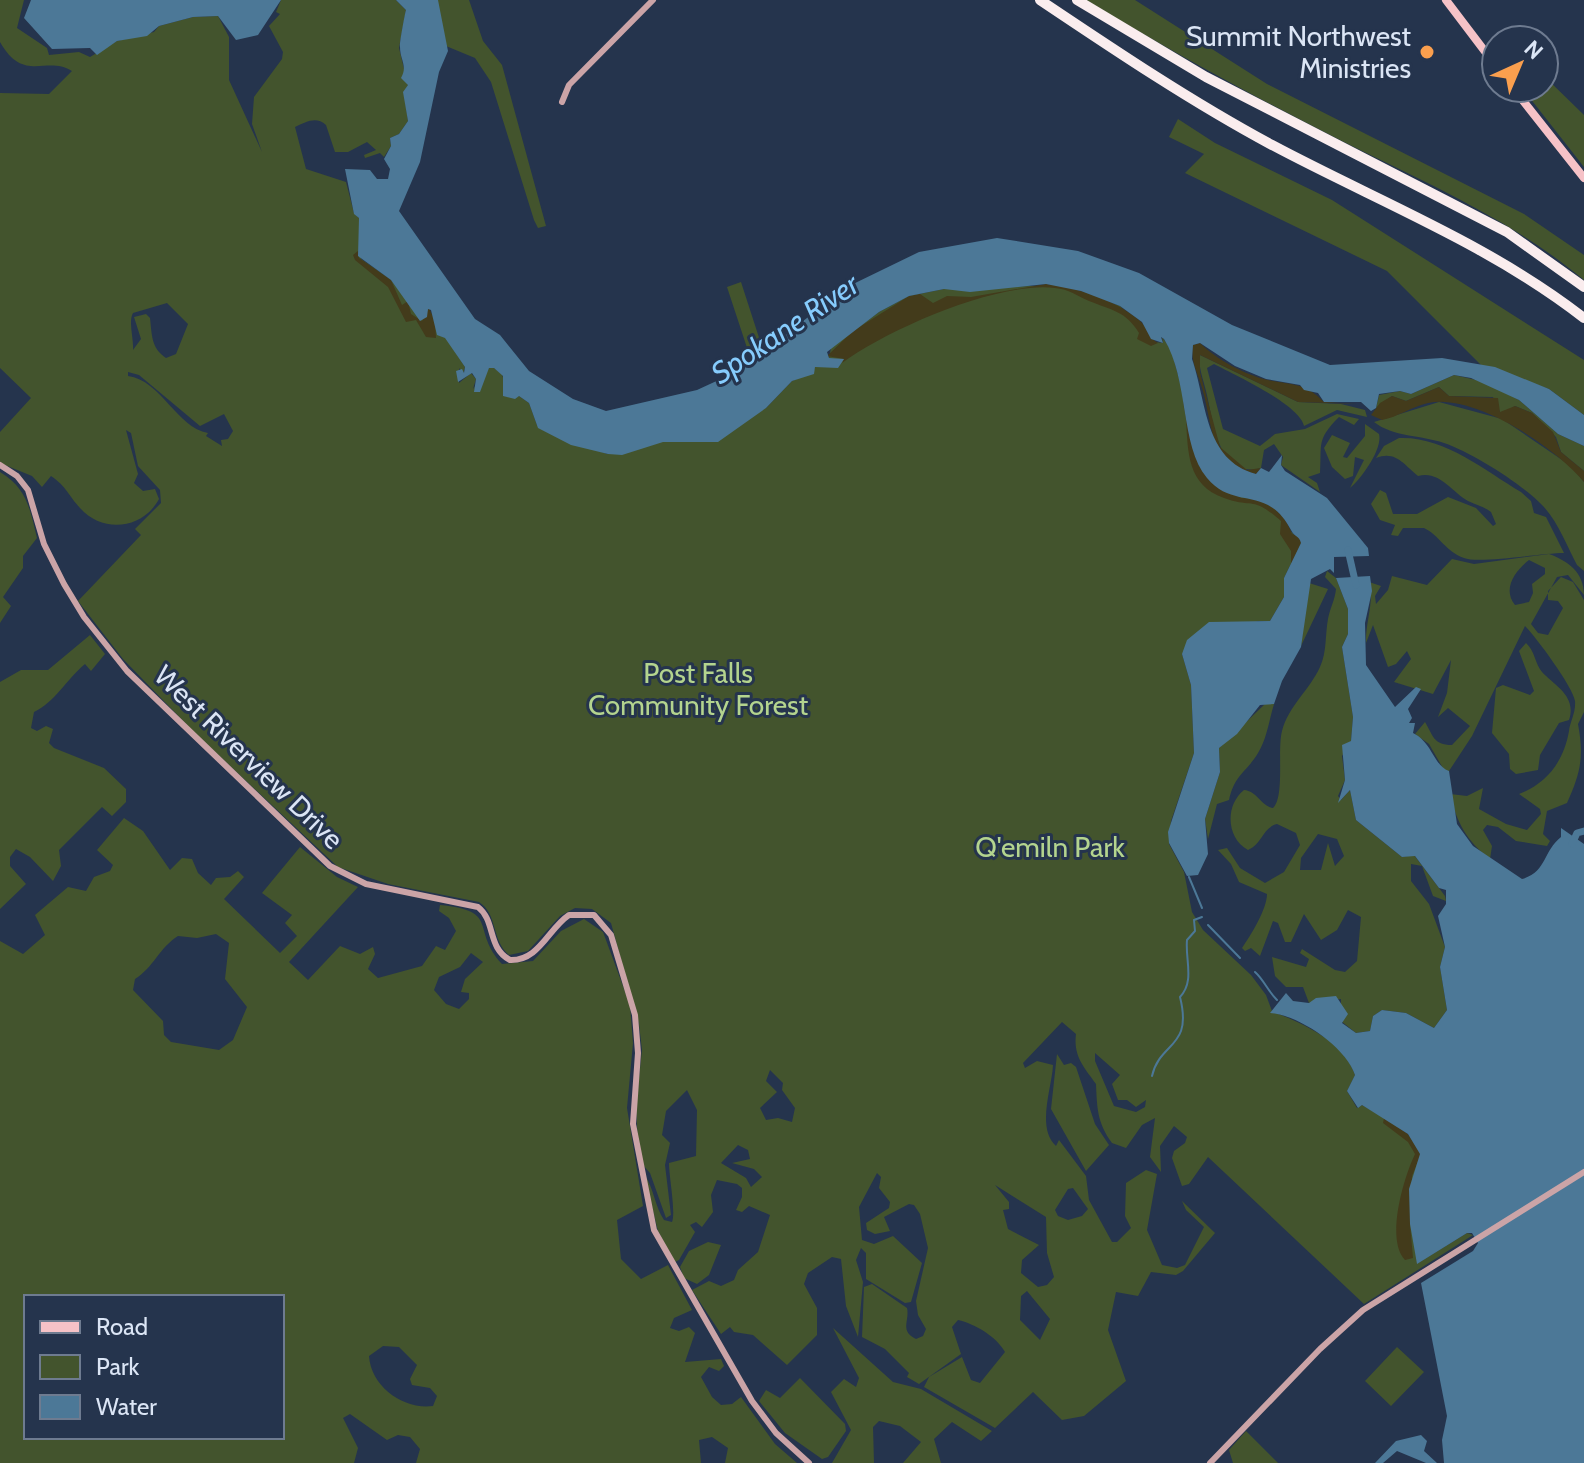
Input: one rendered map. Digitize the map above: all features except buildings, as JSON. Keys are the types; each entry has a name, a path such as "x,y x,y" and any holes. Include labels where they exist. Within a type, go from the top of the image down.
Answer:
{"highway":[{"path":"1040,0 1214,112 1497,258 1584,318"},
{"path":"1077,0 1206,77 1507,232 1584,287"}],"main road":[{"path":"1446,0 1480,45"},
{"path":"1526,104 1584,178"}],"street":[{"path":"562,102 569,85 653,0"},
{"name":"West Riverview Drive","path":"0,465 17,476 28,490 44,544 64,584 84,617 127,671 330,866 366,884 478,907 486,915 495,946 510,960 520,960 534,952 569,915 594,915 606,926 636,1025 638,1053 633,1124 654,1230 752,1401 776,1433 809,1463"},
{"path":"1210,1463 1342,1327 1382,1296 1584,1172"}],"green space":[{"name":"Post Falls Community Forest","path":"0,0 24,0 17,28 47,48 49,55 79,52 90,57 117,41 154,32 159,26 193,17 218,16 229,37 229,80 262,152 252,124 254,97 282,59 283,52 269,26 280,14 276,12 281,0 396,0 406,10 399,48 408,85 404,93 408,121 399,134 390,138 391,146 384,157 380,153 365,158 364,155 376,150 367,142 348,152 335,152 326,125 318,121 295,127 306,169 346,182 354,213 359,218 361,259 391,280 408,301 428,309 465,367 463,374 459,368 459,383 471,373 476,379 473,389 489,368 494,368 502,374 508,396 519,396 529,403 537,425 607,454 766,408 792,381 813,372 815,367 827,367 831,348 879,312 909,296 944,289 1060,285 1120,306 1155,342 1163,343 1162,337 1171,349 1188,412 1301,543 1284,578 1284,597 1270,621 1258,621 1182,654 1191,685 1194,753 1171,821 1169,844 1184,872 1192,912 1203,930 1251,975 1266,995 1272,1011 1321,1035 1342,1052 1355,1075 1347,1091 1357,1108 1362,1105 1393,1123 1418,1147 1418,1263 1467,1233 1473,1235 1364,1304 1208,1157 1189,1184 1182,1186 1172,1158 1174,1151 1185,1143 1187,1137 1174,1126 1160,1146 1161,1172 1150,1157 1155,1118 1142,1125 1126,1148 1112,1143 1101,1122 1096,1084 1078,1056 1076,1034 1062,1022 1023,1063 1025,1068 1037,1061 1053,1065 1046,1119 1050,1138 1056,1146 1059,1140 1086,1176 1089,1200 1112,1242 1117,1242 1131,1228 1125,1216 1126,1183 1146,1170 1157,1174 1147,1230 1162,1265 1177,1268 1185,1265 1204,1227 1186,1210 1182,1201 1215,1233 1183,1271 1176,1275 1151,1272 1138,1296 1116,1292 1108,1330 1126,1381 1084,1416 1062,1420 1033,1392 995,1428 924,1387 929,1377 962,1357 971,1380 980,1383 1005,1352 984,1332 958,1320 952,1327 961,1354 919,1384 907,1377 909,1373 885,1349 862,1337 864,1287 872,1284 907,1308 908,1333 916,1339 923,1336 926,1329 918,1315 916,1301 928,1248 920,1214 914,1205 909,1204 884,1217 890,1231 875,1234 867,1230 866,1223 889,1208 890,1202 879,1188 881,1177 877,1173 859,1207 862,1240 874,1244 893,1236 922,1263 911,1302 905,1303 866,1279 866,1253 861,1248 856,1260 863,1282 858,1337 846,1306 841,1259 832,1257 808,1273 804,1284 817,1308 817,1335 787,1365 753,1335 734,1332 730,1327 721,1334 692,1290 709,1281 721,1286 734,1280 738,1270 758,1252 770,1215 749,1206 742,1212 736,1210 742,1188 717,1180 711,1195 713,1212 702,1227 696,1222 690,1225 695,1232 679,1260 675,1262 658,1231 644,1174 661,1215 664,1220 672,1222 669,1163 696,1156 697,1110 687,1090 666,1111 662,1135 670,1143 665,1165 671,1215 666,1218 650,1173 642,1164 638,1144 636,1106 642,1050 639,1024 611,923 592,909 575,908 560,916 528,951 509,955 499,942 489,913 479,902 388,884 338,867 195,733 123,659 78,601 141,535 135,529 161,503 160,490 138,466 131,433 126,430 138,474 134,483 143,491 155,489 159,499 143,517 133,522 100,522 80,508 51,476 42,487 32,476 0,463 0,432 31,398 0,368 0,93 49,94 72,71 18,62 0,42","holes":["167,303 188,324 176,354 166,358 157,350 150,318 146,314 134,317 141,339 133,350 133,313","128,372 139,375 200,426 224,414 233,431 228,439 221,440 222,446 206,436 208,433 187,423 160,394 140,379 128,376","1095,1053 1120,1075 1112,1084 1118,1100 1127,1100 1136,1107 1146,1100 1145,1107 1136,1112 1114,1106 1095,1061","770,1070 783,1083 782,1090 795,1108 792,1122 778,1118 766,1120 760,1108 777,1092 766,1081","738,1145 748,1150 750,1159 732,1163 754,1169 762,1177 751,1187 746,1178 721,1163","995,1185 1046,1217 1047,1253 1054,1277 1047,1285 1038,1287 1021,1273 1022,1260 1039,1245 1008,1229 1003,1210 1009,1209 1009,1202","1073,1188 1088,1209 1082,1216 1068,1220 1058,1216 1055,1210 1068,1189","1027,1291 1050,1319 1040,1340 1020,1320 1021,1296"]},
{"path":"437,0 469,0 483,41 502,65 546,226 538,228 534,220 491,82 475,58 446,46"},
{"path":"1086,0 1135,0 1267,84 1524,214 1584,255 1584,280 1498,220 1245,90"},
{"path":"1560,92 1584,115 1584,167 1535,104 1560,104"},
{"path":"1178,119 1215,143 1332,200 1584,360 1584,415 1549,389 1481,365 1387,271 1185,173 1204,154 1169,137"},
{"path":"741,282 765,356 753,366 727,287"},
{"path":"1200,355 1298,402 1341,404 1365,410 1367,417 1337,410 1304,426 1291,409 1265,391 1214,364 1207,368 1223,429 1260,446 1275,434 1305,429 1337,414 1359,419 1354,425 1339,417 1323,437 1320,473 1308,477 1317,483 1320,492 1281,465 1283,457 1274,444 1264,450 1261,468 1246,469 1235,465 1226,456 1215,430 1200,368"},
{"path":"1454,375 1485,382 1519,400 1558,434 1584,446 1584,471 1561,452 1556,437 1532,413 1515,406 1505,413 1500,412 1493,397 1449,396 1439,387 1406,401 1392,396 1376,408 1379,395 1400,391 1411,394"},
{"path":"1439,402 1502,419 1571,466 1584,482 1584,571 1577,565 1548,512 1510,479 1456,448 1390,430 1374,422"},
{"path":"1365,424 1379,434 1378,448 1365,471 1350,488 1364,460 1355,457 1353,476 1345,479 1332,467 1324,448 1332,435 1350,443 1343,457 1347,458 1365,436"},
{"path":"1399,438 1432,442 1448,448 1521,492 1531,501 1534,513 1546,517 1564,553 1472,560 1452,552 1424,528 1403,528 1398,536 1391,535 1395,525 1380,520 1371,504 1380,490 1386,493 1393,514 1417,514 1448,497 1476,508 1493,526 1496,524 1491,512 1468,501 1439,479 1418,476 1394,457 1376,458 1384,446"},
{"path":"0,472 22,492 37,538 23,556 23,568 3,597 11,606 0,623"},
{"path":"1549,554 1574,568 1584,595 1568,575 1557,577 1551,588 1561,577 1573,582 1584,600 1584,712 1578,724 1581,755 1578,773 1567,803 1547,811 1543,834 1550,841 1547,846 1516,841 1498,827 1487,825 1483,830 1492,846 1490,859 1464,830 1450,794 1467,796 1483,788 1479,809 1506,824 1527,830 1541,814 1540,809 1519,794 1538,784 1559,761 1575,709 1573,694 1525,626 1472,736 1449,771 1444,770 1429,744 1415,734 1425,722 1437,741 1452,745 1470,726 1448,708 1438,717 1447,693 1451,660 1433,694 1394,682 1411,659 1407,651 1396,664 1388,667 1373,625 1366,643 1371,596 1369,582 1381,586 1375,596 1376,604 1388,590 1392,576 1427,585 1452,559 1474,564","holes":["1529,560 1545,568 1545,574 1532,584 1533,593 1529,602 1515,605 1510,587 1519,569","1548,593 1548,600 1558,601 1563,608 1548,635 1538,633 1531,624"]},
{"path":"1327,571 1336,578 1348,609 1348,634 1342,647 1353,717 1351,741 1342,756 1345,780 1338,796 1341,800 1350,790 1356,820 1402,857 1414,855 1445,896 1446,901 1433,896 1422,866 1411,864 1411,881 1429,904 1445,947 1440,967 1447,1010 1434,1028 1406,1013 1382,1010 1373,1016 1370,1031 1356,1033 1341,1021 1341,999 1309,1003 1303,987 1286,987 1275,976 1272,957 1306,967 1309,959 1300,953 1302,949 1335,970 1345,972 1357,961 1361,917 1348,910 1337,930 1321,940 1304,914 1291,942 1285,942 1278,923 1273,921 1260,956 1251,948 1245,951 1242,948 1261,914 1267,894 1239,882 1231,864 1218,850 1227,848 1240,868 1265,883 1284,872 1300,845 1296,833 1277,824 1248,850 1235,838 1231,812 1244,790 1269,807 1273,808 1277,802 1282,731 1289,713 1315,676 1324,655 1328,619 1336,589 1325,577","holes":["1318,834 1337,839 1344,856 1335,866 1328,843 1321,870 1300,870 1301,858"]},
{"path":"1309,583 1328,589 1301,646 1308,587"},
{"path":"90,635 105,654 91,671 85,664 48,703 34,712 31,728 37,731 46,726 53,729 49,743 54,748 104,768 126,789 126,802 112,816 102,807 59,850 61,866 53,881 30,857 16,849 10,857 10,866 26,884 0,909 0,682 21,670 48,670"},
{"path":"1526,643 1542,672 1567,698 1571,712 1569,720 1559,723 1540,755 1538,770 1516,774 1510,769 1509,754 1492,733 1496,688 1503,685 1530,695 1534,691 1519,651"},
{"path":"1265,704 1274,704 1264,742 1238,779 1229,800 1217,804 1208,839 1205,819 1220,772 1219,748"},
{"path":"124,818 143,831 170,870 182,858 192,859 198,873 211,885 216,878 230,877 238,871 244,877 224,899 280,953 297,936 285,923 292,915 262,893 300,847 337,877 358,887 289,962 308,980 340,946 360,954 373,947 375,954 368,969 378,978 422,966 436,946 445,950 456,931 449,918 439,911 440,905 459,908 478,917 487,941 502,964 533,961 561,931 584,919 603,932 630,1005 633,1043 627,1108 643,1206 617,1220 621,1259 641,1279 668,1265 692,1310 674,1318 670,1328 679,1331 689,1327 695,1333 685,1362 721,1359 724,1366 719,1371 709,1367 701,1377 712,1397 721,1405 732,1404 741,1397 775,1444 797,1463 725,1463 728,1448 712,1437 699,1440 701,1463 416,1463 420,1449 410,1437 398,1435 387,1440 350,1414 343,1418 358,1448 354,1463 0,1463 0,941 23,954 45,935 35,915 68,887 86,891 94,877 110,871 113,865 97,850","holes":["216,934 229,943 225,979 247,1007 233,1040 219,1050 171,1042 164,1035 163,1021 133,990 135,979 178,936 197,938","471,953 483,962 465,979 461,992 469,993 469,999 459,1009 446,1004 434,990 439,977 460,967","383,1346 399,1347 417,1365 410,1379 412,1385 430,1388 437,1396 433,1406 411,1404 382,1386 371,1367 369,1356"]},
{"path":"1057,1054 1064,1065 1071,1063 1076,1067 1095,1124 1109,1145 1086,1171 1051,1109"},
{"path":"708,1242 721,1245 709,1275 697,1284 684,1278 680,1267 689,1251"},
{"path":"833,1328 893,1382 921,1389 992,1431 981,1441 952,1422 934,1439 941,1463 903,1463 921,1442 900,1426 879,1421 873,1427 874,1463 832,1463 851,1430 831,1392 844,1379 856,1387 859,1378"},
{"path":"1397,1347 1424,1372 1391,1406 1365,1381"},
{"path":"800,1378 845,1424 846,1431 828,1457 822,1459 785,1433 759,1401 766,1390 780,1398"},
{"path":"1246,1431 1278,1463 1233,1463 1229,1450"}],"sand":[{"path":"358,251 359,258 391,280 402,305 408,301 411,314 422,321 429,308 435,321 436,338 426,337 416,320 406,322 388,287 355,260 353,255"},
{"path":"1046,284 1083,291 1119,306 1139,320 1158,343 1151,346 1137,339 1139,333 1134,326 1111,309 1065,290 1031,288 1004,292 944,310 887,336 842,363 844,359 827,356 853,331 909,296 920,294 933,303 947,296 971,297"},
{"path":"1200,343 1222,360 1250,374 1305,388 1324,402 1357,404 1298,402 1200,355 1200,372 1220,447 1247,470 1261,468 1256,474 1240,468 1221,452 1211,429 1193,356 1193,345"},
{"path":"1439,387 1449,396 1498,398 1500,412 1515,406 1532,413 1553,432 1561,452 1584,471 1584,482 1535,439 1468,406 1447,402 1428,403 1382,420 1371,415 1380,403 1392,396 1406,401"},
{"path":"1183,394 1188,412 1241,498 1266,503 1279,512 1292,534 1300,537 1301,543 1291,565 1291,551 1280,534 1281,521 1258,505 1234,501 1212,492 1196,476 1189,455"},
{"path":"1384,1118 1408,1134 1421,1154 1412,1176 1410,1224 1413,1258 1405,1260 1399,1250 1396,1223 1406,1177 1415,1154 1408,1142 1383,1123"}],"water":[{"path":"31,0 281,0 258,35 236,40 218,16 193,17 159,26 147,36 117,41 97,55 90,48 52,49 24,18"},
{"path":"396,0 438,0 448,51 439,72 420,162 399,211 475,319 500,335 529,371 573,399 606,411 697,390 736,372 849,286 919,252 997,238 1078,251 1139,273 1232,325 1330,365 1442,358 1495,367 1549,389 1584,415 1584,446 1558,434 1519,400 1471,378 1454,375 1411,394 1400,391 1379,394 1376,408 1371,411 1361,402 1324,402 1318,393 1304,390 1300,385 1266,379 1235,366 1200,343 1193,345 1192,359 1210,427 1226,456 1239,467 1256,474 1261,468 1269,472 1282,455 1281,465 1285,471 1327,498 1368,548 1369,556 1334,557 1334,573 1330,569 1311,579 1301,647 1282,681 1274,704 1260,705 1237,734 1219,748 1220,772 1205,819 1208,854 1198,875 1187,876 1169,843 1168,832 1194,753 1191,685 1182,654 1187,640 1209,622 1270,621 1284,597 1284,578 1301,543 1272,507 1228,494 1207,478 1192,448 1177,373 1164,339 1161,337 1163,343 1151,339 1142,322 1120,306 1081,291 1046,284 970,292 944,289 909,296 879,312 827,352 829,358 844,359 838,368 815,367 814,374 792,381 766,408 718,442 663,442 622,455 571,445 538,428 529,403 519,396 515,399 503,396 503,376 494,368 489,368 480,392 474,392 476,379 472,373 458,382 456,371 462,369 464,373 465,367 445,338 437,335 431,310 428,309 427,317 420,321 391,280 358,256 359,218 354,214 345,169 370,170 377,179 388,179 390,169 384,159 391,146 390,138 399,134 408,121 403,92 408,85 401,78 404,66 400,52 406,10"},
{"path":"1370,576 1372,591 1365,623 1366,665 1395,707 1416,687 1421,689 1408,709 1412,718 1409,723 1415,723 1413,733 1425,742 1439,764 1449,771 1457,824 1473,846 1522,879 1541,866 1561,837 1561,828 1584,844 1584,1463 1444,1463 1442,1440 1447,1416 1421,1283 1473,1251 1478,1243 1472,1233 1467,1233 1417,1264 1410,1224 1409,1189 1420,1154 1408,1134 1362,1105 1358,1108 1347,1091 1355,1075 1350,1064 1332,1044 1307,1026 1270,1013 1286,993 1293,1001 1309,1003 1316,998 1336,996 1348,1014 1342,1023 1356,1033 1370,1031 1373,1016 1382,1010 1406,1013 1434,1028 1447,1010 1440,967 1445,947 1438,916 1446,904 1446,890 1439,888 1415,856 1402,857 1356,820 1350,790 1338,803 1345,780 1342,745 1351,741 1353,717 1342,647 1348,634 1348,609 1336,578"},
{"path":"1421,1435 1427,1441 1424,1451 1437,1463 1426,1463 1397,1451 1383,1463 1375,1463 1396,1441"}],"waterway":[{"path":"1348,550 1356,585"},
{"path":"1572,844 1577,833 1584,831"},
{"path":"1189,877 1202,908"},
{"path":"1152,1076 1162,1056 1179,1036 1183,1014 1180,997 1185,991 1188,977 1187,940 1195,931 1194,920 1202,917"},
{"path":"1208,925 1240,958"},
{"path":"1255,972 1277,1000"}],"place":[{"name":"Summit Northwest Ministries","path":"1427,52"}],"water label":[{"name":"Spokane River","path":"785,329"}],"park label":[{"name":"Q'emiln Park","path":"1050,847"}]}
